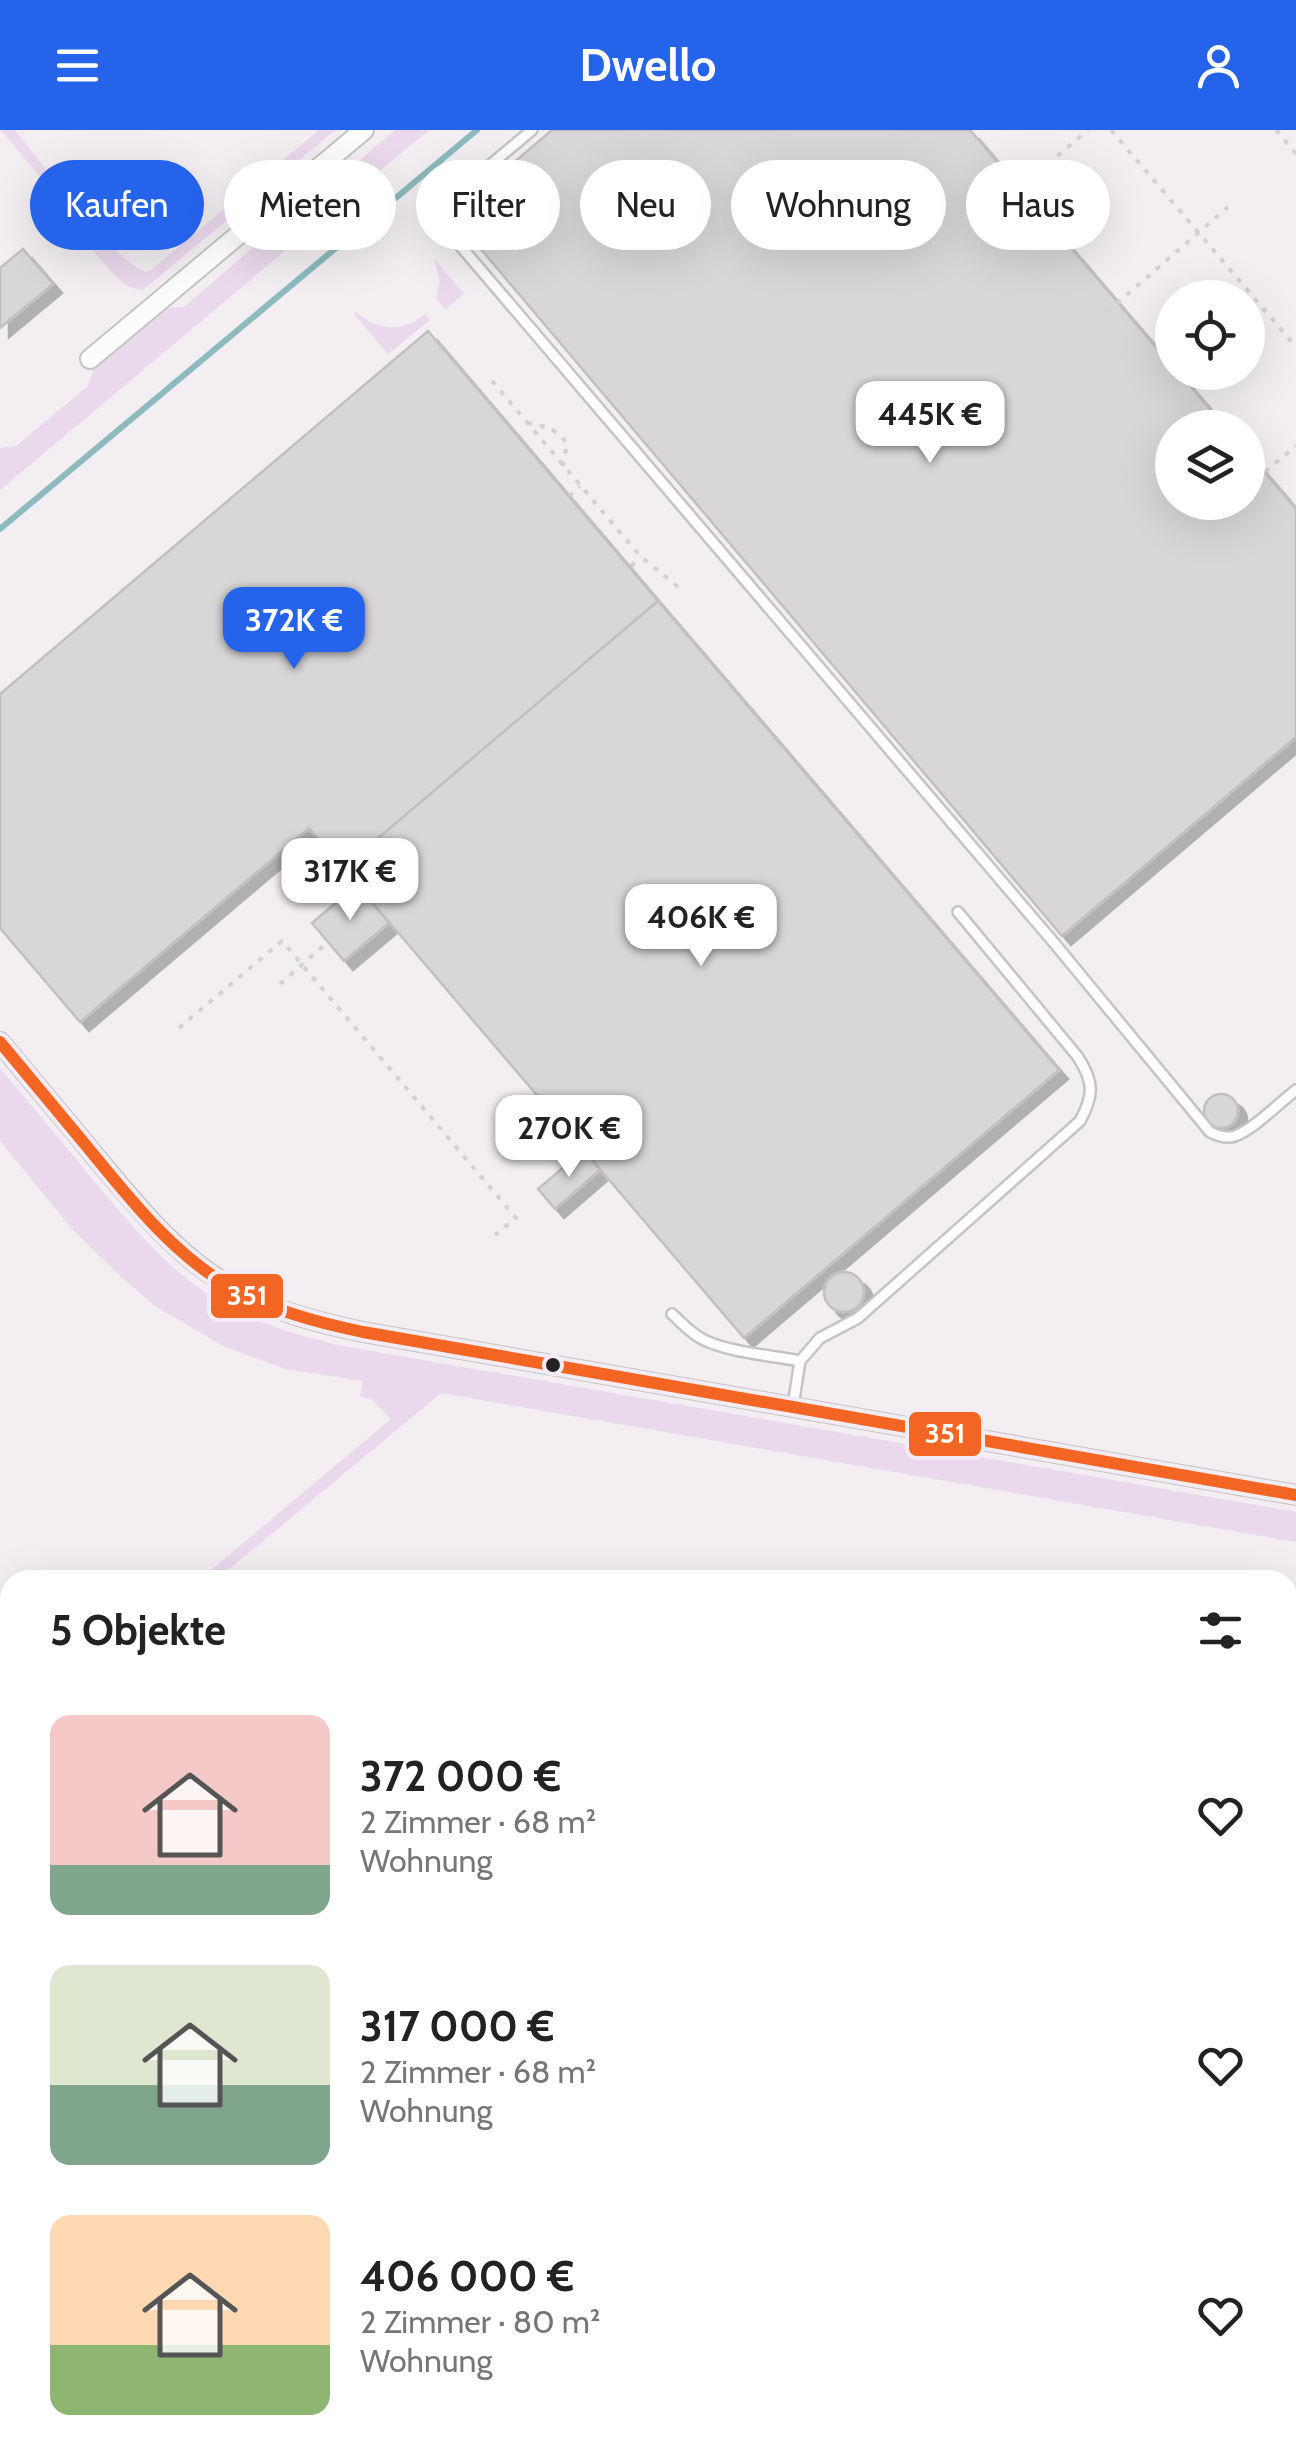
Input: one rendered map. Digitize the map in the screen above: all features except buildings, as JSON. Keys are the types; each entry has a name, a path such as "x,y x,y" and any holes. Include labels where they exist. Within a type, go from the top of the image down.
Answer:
{"street":[{"path":"90,358 364,130"},
{"path":"0,1042 144,1214 195,1263 225,1284 283,1312 331,1326 1296,1495"}],"lane":[{"path":"532,130 445,202 441,216 446,228 1210,1132 1221,1138 1235,1136 1296,1090"},
{"path":"792,1406 800,1360 820,1338 858,1318 1080,1121 1088,1106 1088,1072 1078,1057 958,912"},
{"path":"672,1314 704,1340 800,1360"}],"path":[{"path":"1053,160 1088,130"},
{"path":"1112,130 1296,347"},
{"path":"1276,130 1296,154"},
{"path":"1107,312 1228,206"},
{"path":"492,381 641,557 680,589"},
{"path":"527,424 556,430 567,442 563,466"},
{"path":"1265,472 1296,446"},
{"path":"569,496 580,486"},
{"path":"631,566 641,557"},
{"path":"179,1028 282,941 516,1218 495,1235"},
{"path":"280,984 328,942"}],"shaded area":[{"path":"1,130 15,130 39,160 30,160 30,165"},
{"path":"319,130 335,130 299,160 283,160"},
{"path":"395,130 429,130 393,160 360,160"},
{"path":"224,209 224,222 204,239 204,226"},
{"path":"93,250 116,250 146,272 175,250 191,250 143,290 122,282"},
{"path":"250,250 286,250 0,490 0,448 16,446 88,386 93,370 168,308 184,307"},
{"path":"434,258 464,294 445,309 436,298 440,281"},
{"path":"356,312 373,323 390,327 408,324 425,314 430,320 388,354"},
{"path":"0,1068 121,1213 165,1259 215,1299 274,1327 306,1337 1296,1512 1296,1542 441,1393 228,1570 211,1570 391,1419 371,1399 360,1397 363,1381 285,1369 223,1346 155,1306 73,1230 0,1141"}],"waterway":[{"path":"0,529 477,130"}],"transit line":[{"name":"351","path":"0,1042 166,1237 225,1284 292,1314 363,1332 1296,1495"}]}
